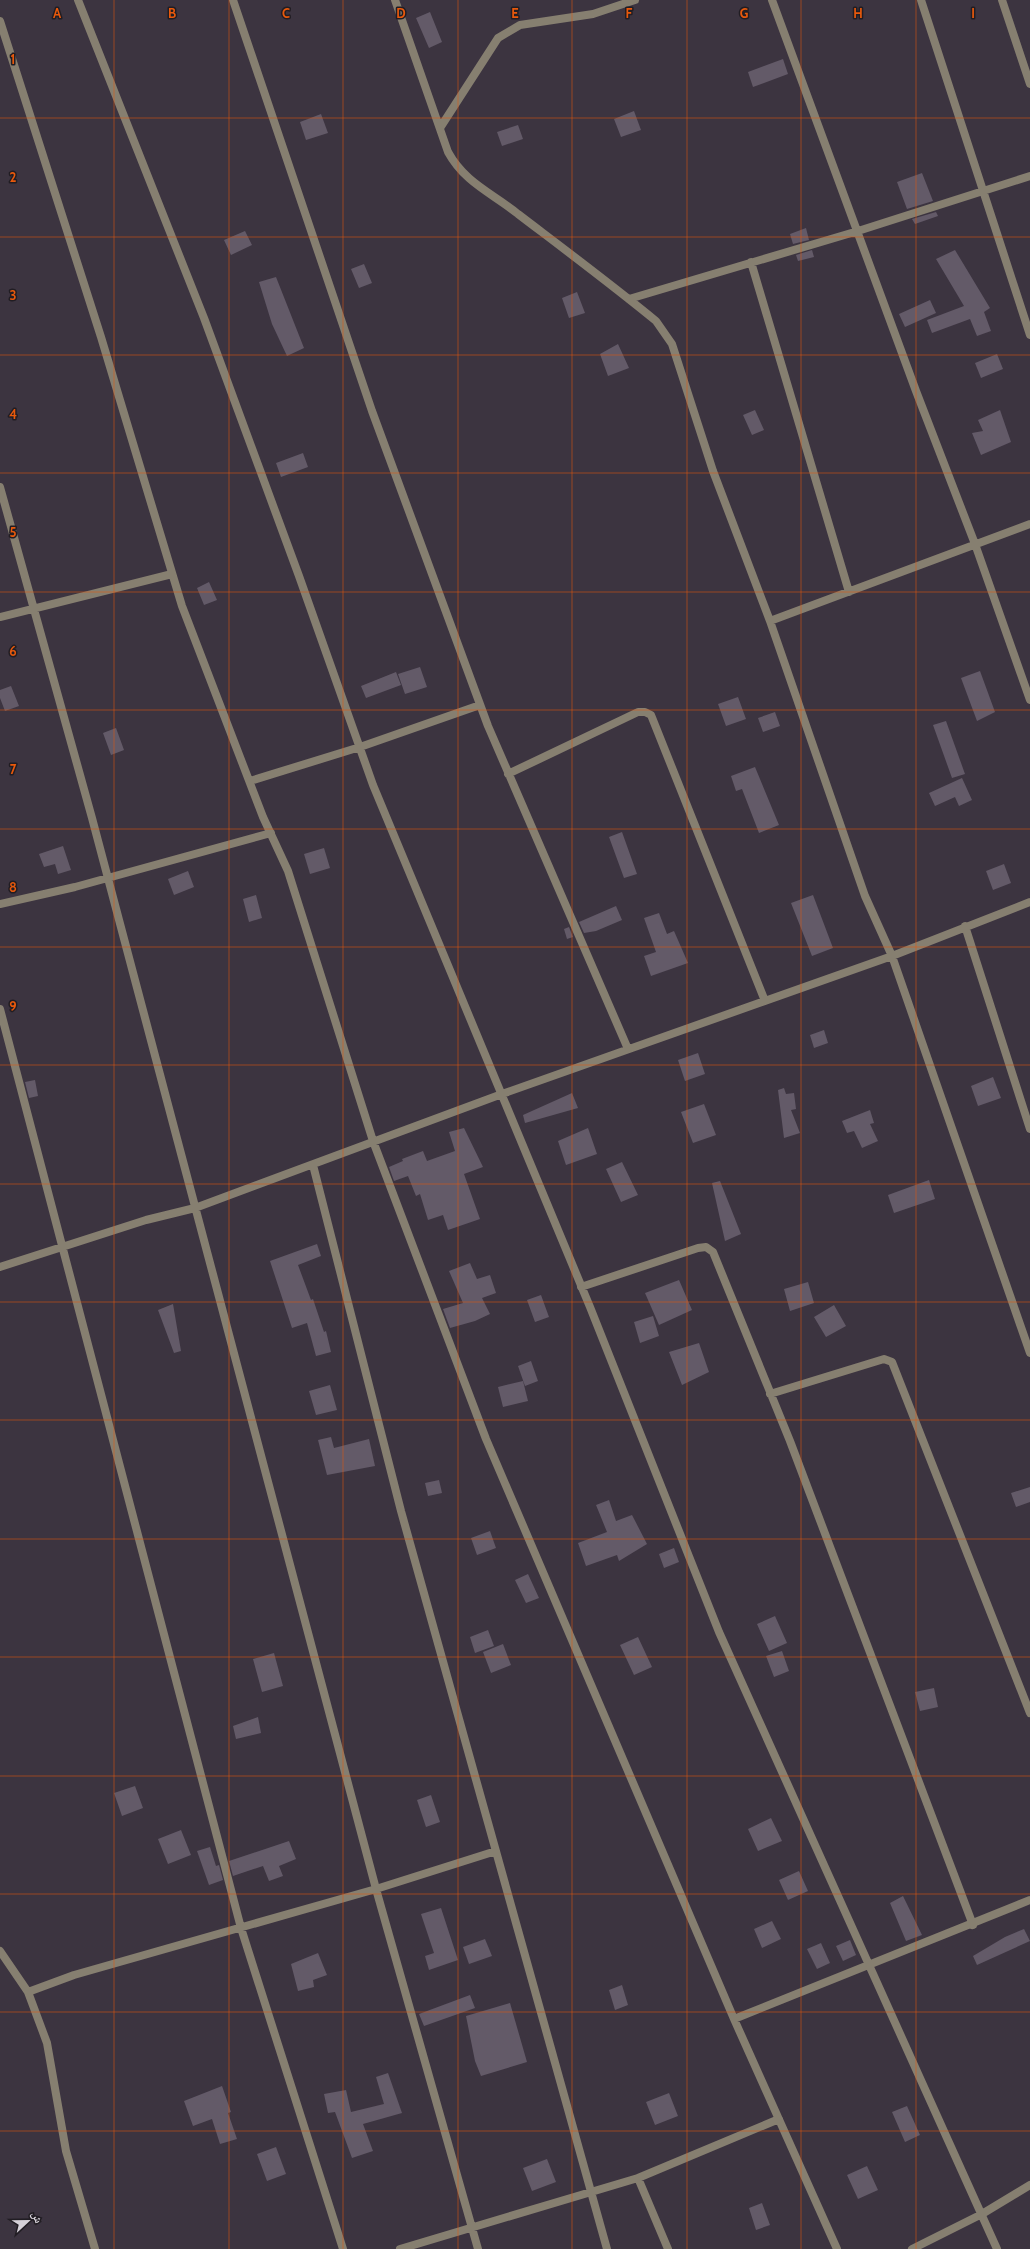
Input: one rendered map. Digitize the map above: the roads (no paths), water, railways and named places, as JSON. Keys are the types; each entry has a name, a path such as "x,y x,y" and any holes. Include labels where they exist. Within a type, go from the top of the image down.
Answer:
{"street":[{"path":"78,0 204,318 373,785 581,1287 718,1632 997,2249"},
{"path":"233,0 372,411 480,705 508,774 628,1049"},
{"path":"395,0 448,152 456,167 467,179 506,205 656,321 672,344 713,471 770,621 865,896 892,956 1030,1354"},
{"path":"440,128 498,38 507,31 520,25 607,11 635,0"},
{"path":"772,0 975,544 1030,700"},
{"path":"921,0 1030,335"},
{"path":"1002,0 1030,84"},
{"path":"0,21 99,330 182,606 250,781 288,871 373,1141 486,1439 734,2019 837,2249"},
{"path":"629,299 858,231 984,192 1030,176"},
{"path":"750,262 849,592"},
{"path":"0,487 108,878 376,1889 478,2249"},
{"path":"770,621 1030,524"},
{"path":"0,617 172,574"},
{"path":"250,781 360,747 480,705"},
{"path":"508,774 638,712 645,712 652,715 765,1001"},
{"path":"0,904 108,878 271,833"},
{"path":"0,1267 146,1220 195,1208 502,1094 892,956 965,926 1030,902"},
{"path":"965,926 1030,1129"},
{"path":"0,1010 241,1928 343,2249"},
{"path":"313,1165 401,1511 592,2193 606,2249"},
{"path":"581,1287 706,1247 713,1252 770,1394 973,1925"},
{"path":"770,1394 884,1359 892,1362 1030,1713"},
{"path":"28,1992 74,1975 376,1889 496,1852"},
{"path":"734,2019 868,1964 973,1925 1030,1900"},
{"path":"0,1951 28,1992 47,2043 66,2151 95,2249"},
{"path":"400,2249 592,2193 638,2178 779,2118"},
{"path":"638,2178 668,2249"},
{"path":"912,2249 982,2214 1030,2185"}]}
